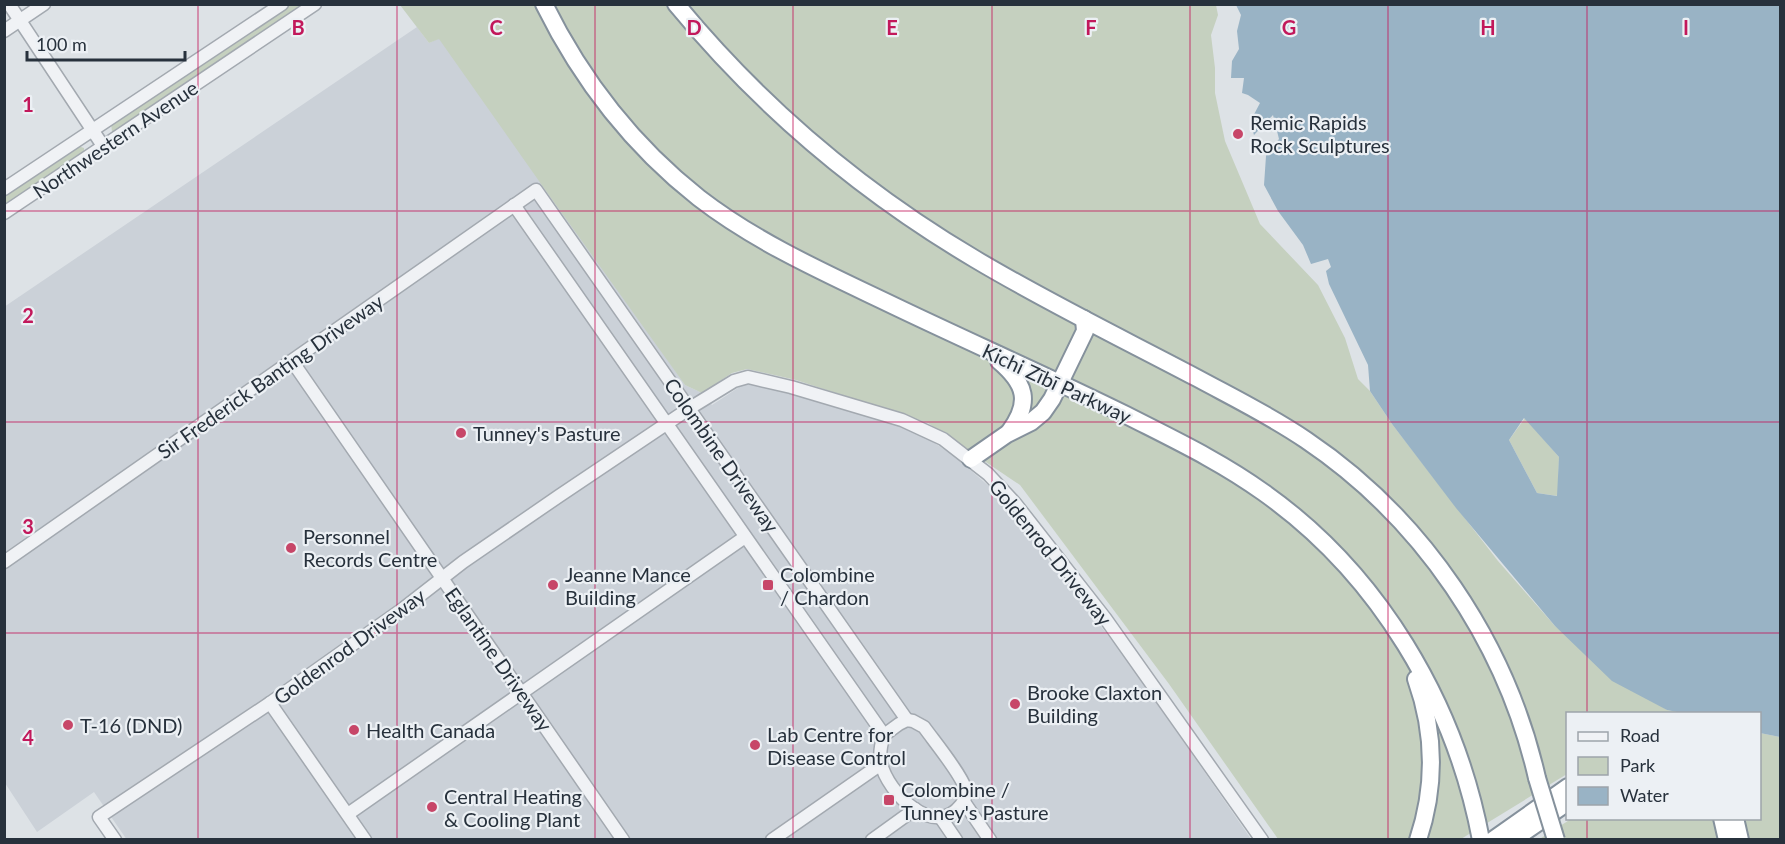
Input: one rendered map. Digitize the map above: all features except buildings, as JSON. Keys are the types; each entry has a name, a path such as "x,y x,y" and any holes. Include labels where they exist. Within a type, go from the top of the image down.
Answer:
{"highway":[{"name":"Kichi Zībī Parkway","path":"544,4 581,70 618,118 655,160 701,199 742,228 791,256 1184,444 1237,474 1304,524 1343,563 1382,609 1419,665 1444,717 1466,776 1481,840"},
{"path":"676,4 735,70 777,112 859,181 899,210 974,259 1293,431 1333,459 1385,506 1425,549 1460,596 1479,628 1520,717 1556,840"},
{"path":"971,459 1037,417 1052,399 1085,331 1084,319"},
{"path":"988,351 1011,371 1022,388 1021,414 1007,434"},
{"path":"1401,636 1426,709 1430,742 1429,795 1418,840"},
{"path":"1537,778 1545,840"},
{"path":"1493,840 1566,788"},
{"path":"1513,840 1566,803"},
{"path":"1722,820 1727,840"},
{"path":"1735,820 1740,840"}],"street":[{"path":"9,4 104,146"},
{"path":"4,31 44,4"},
{"name":"Northwestern Avenue","path":"4,189 282,4"},
{"name":"Northwestern Avenue","path":"4,213 315,4"},
{"name":"Sir Frederick Banting Driveway","path":"4,562 536,189"},
{"name":"Colombine Driveway","path":"536,189 907,720"},
{"name":"Colombine Driveway","path":"514,205 884,735"},
{"name":"Eglantine Driveway","path":"292,361 624,840"},
{"name":"Goldenrod Driveway","path":"115,840 99,817 270,703 504,534 690,408 734,381 755,377 902,420 943,440 971,459 1001,487 1068,569 1262,840"},
{"path":"348,814 745,537"},
{"path":"270,703 366,840"},
{"path":"907,720 924,727 956,772 965,789 964,801 958,809 941,818 915,809 903,801 894,790 881,764 881,744 884,735 907,720"},
{"path":"772,840 881,764"},
{"path":"964,801 990,840"},
{"path":"872,840 915,809"},
{"path":"941,818 956,840"}],"shaded area":[{"name":"Tunney's Pasture","path":"417,27 429,43 446,35 685,385 702,393 712,405 741,386 763,385 898,424 922,435 953,455 991,488 1122,653 1251,839 127,840 94,792 37,832 5,783 4,307"}],"green space":[{"path":"289,5 308,5 117,133 112,132 111,123"},
{"path":"400,5 1216,5 1218,15 1211,35 1215,93 1225,141 1260,224 1318,285 1345,338 1358,379 1370,391 1392,424 1498,561 1555,626 1667,710 1680,712 1566,712 1566,775 1461,839 1278,839 1169,684 1020,485 928,423 796,380 747,369 732,373 702,393 685,385 439,39 429,43"},
{"path":"78,146 84,148 84,155 5,208 5,196"},
{"path":"1525,418 1559,457 1558,496 1537,493 1509,440"},
{"path":"1761,733 1780,737 1780,839 1538,840 1569,820 1761,820"}],"water":[{"path":"1236,5 1780,5 1780,737 1761,733 1761,712 1667,710 1612,681 1555,626 1456,508 1392,424 1370,391 1368,365 1329,284 1326,271 1331,267 1328,259 1311,264 1303,245 1278,211 1264,185 1266,156 1279,139 1273,115 1254,135 1250,122 1260,103 1242,93 1244,78 1231,78 1232,61 1239,49 1237,31 1241,15","holes":["1524,418 1559,457 1557,496 1537,493 1509,440"]}],"place":[{"name":"Remic Rapids Rock Sculptures","path":"1238,134"},
{"name":"Tunney's Pasture","path":"461,433"},
{"name":"Personnel Records Centre","path":"291,548"},
{"name":"Jeanne Mance Building","path":"553,585"},
{"name":"Colombine / Chardon","path":"768,585"},
{"name":"Brooke Claxton Building","path":"1015,704"},
{"name":"T-16 (DND)","path":"68,725"},
{"name":"Health Canada","path":"354,730"},
{"name":"Lab Centre for Disease Control","path":"755,745"},
{"name":"Colombine / Tunney's Pasture","path":"889,800"},
{"name":"Central Heating & Cooling Plant","path":"432,807"}]}
